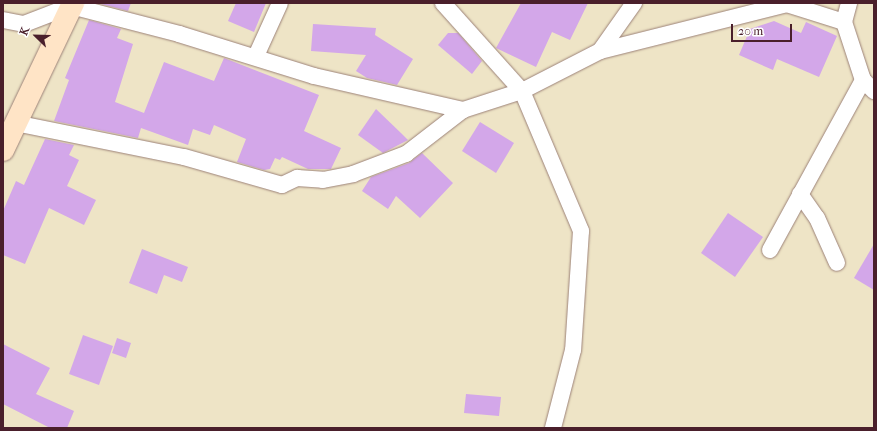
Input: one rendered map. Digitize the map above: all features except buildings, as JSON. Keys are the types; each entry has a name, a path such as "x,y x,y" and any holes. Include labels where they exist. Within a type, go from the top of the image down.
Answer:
{"street":[{"path":"256,56 280,3"},
{"path":"443,3 522,91 581,231 573,350 553,428"},
{"path":"600,51 634,3"},
{"path":"770,250 800,194 869,86 844,22 849,3"},
{"path":"3,150 72,4"},
{"path":"3,20 24,24 72,4 256,56 314,76 463,110"},
{"path":"15,123 169,154 282,185 297,178 323,180 353,174 406,154 463,110 522,91 600,51 787,4 844,22"},
{"path":"800,194 817,218 838,263"}]}
